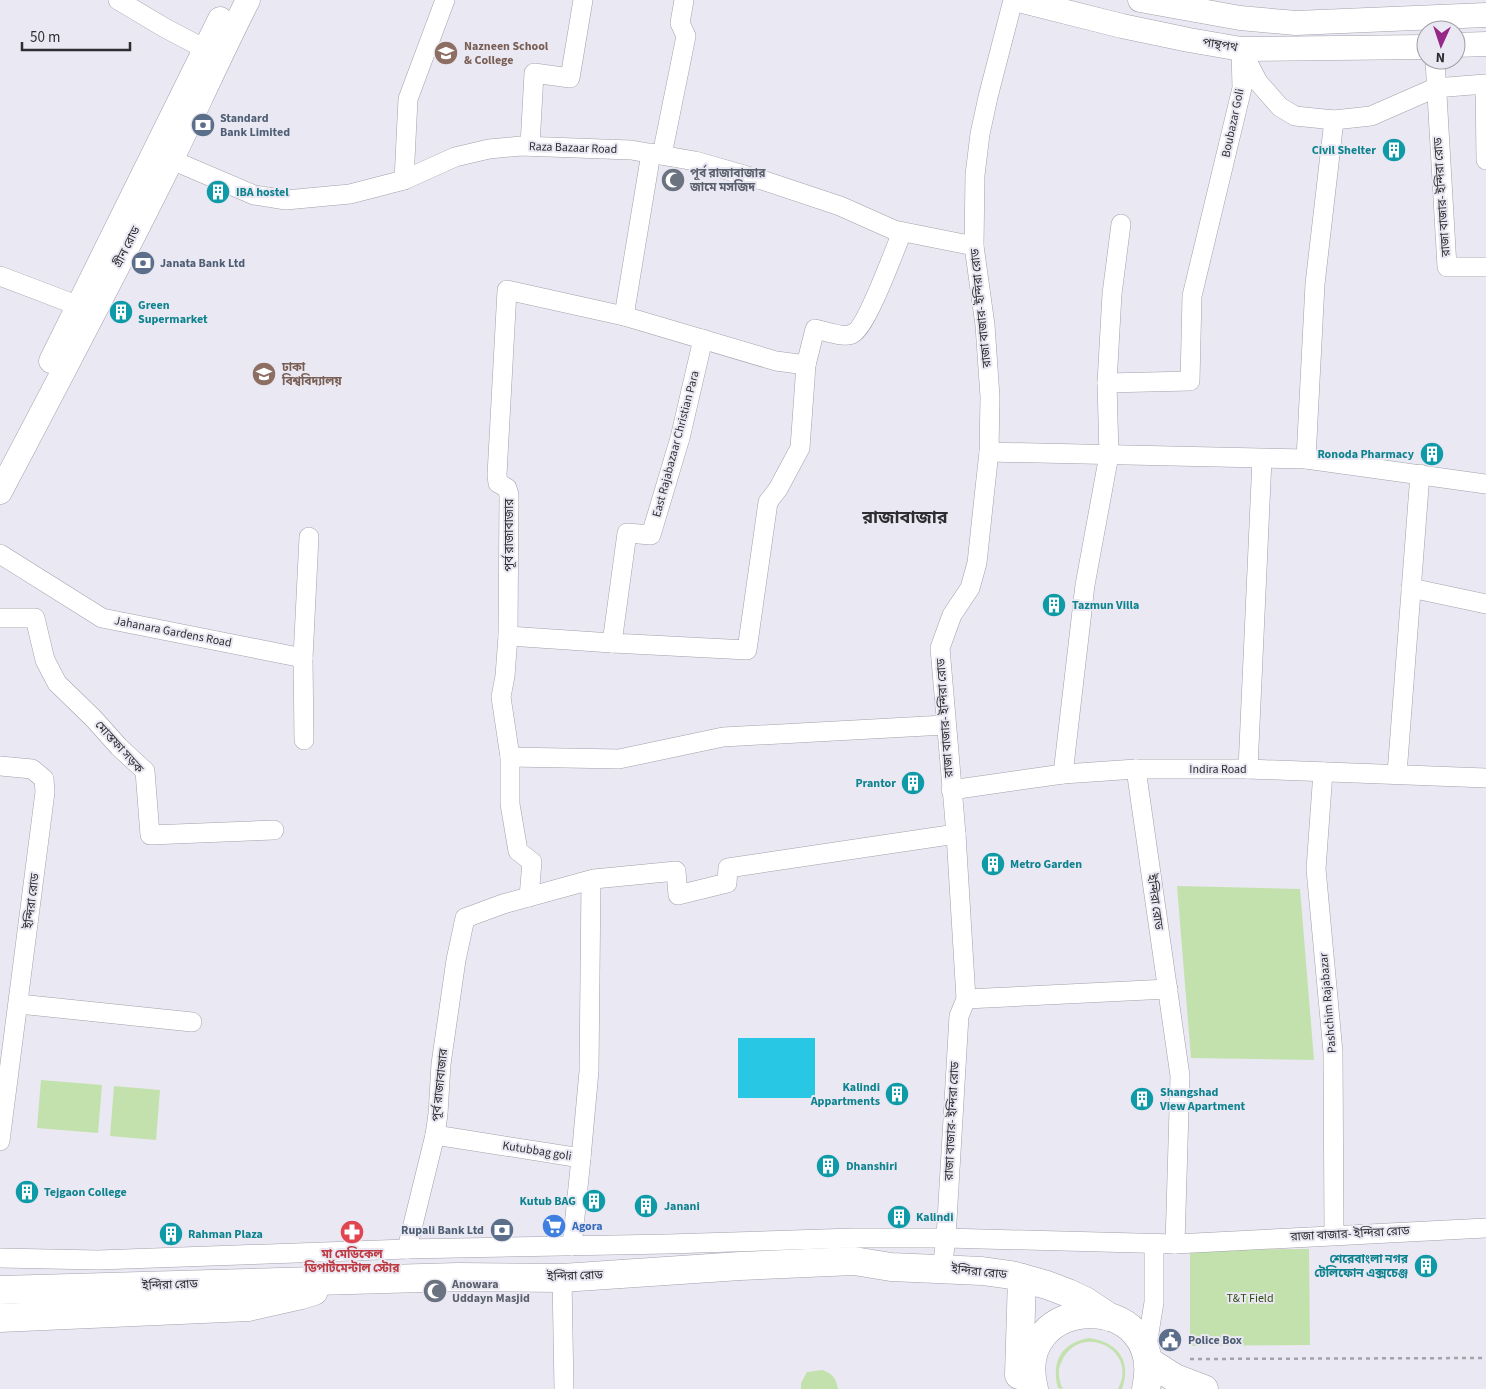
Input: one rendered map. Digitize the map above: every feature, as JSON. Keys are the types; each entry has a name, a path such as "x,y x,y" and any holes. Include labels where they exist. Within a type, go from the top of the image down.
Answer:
{"highway":[{"name":"ইন্দিরা রোড","path":"0,1290 458,1277 562,1278 740,1266 854,1261 891,1267 982,1271 1022,1278 1068,1293 1085,1301 1131,1330 1147,1356"},
{"path":"1019,1389 1022,1278"},
{"path":"0,1318 248,1307 301,1296 346,1280"},
{"path":"1034,1389 1032,1368 1034,1356 1038,1345 1054,1326 1064,1319 1088,1313 1109,1317"},
{"path":"1146,1389 1149,1375 1147,1356"},
{"path":"1147,1356 1175,1378 1204,1389"}],"main road":[{"name":"গ্রীন রোড","path":"0,458 79,306 230,0"},
{"name":"গ্রীন রোড","path":"0,492 91,321 172,160 248,0"},
{"name":"পান্থপথ","path":"1019,0 1122,26 1241,49 1416,46"},
{"path":"1140,0 1240,18 1296,23 1454,8 1486,15"},
{"path":"1466,45 1486,44"}],"street":[{"path":"118,0 164,28 205,49"},
{"path":"404,180 408,99 445,0"},
{"path":"530,146 534,74 570,78 583,0"},
{"path":"624,316 656,154 686,36 680,22 684,0"},
{"name":"রাজা বাজার- ইন্দিরা রোড","path":"942,1269 946,1238 959,1016 966,1000 956,834 945,726 940,648 952,615 970,588 976,563 989,452 990,397 985,325 974,246 975,175 980,134 997,58 1013,0"},
{"name":"Boubazar Goli","path":"1241,49 1258,82 1280,107 1295,116 1334,120 1371,116 1436,88 1485,84 1486,160"},
{"name":"Boubazar Goli","path":"1107,383 1190,382 1192,296 1242,88 1241,49"},
{"path":"1435,70 1436,88"},
{"name":"রাজা বাজার- ইন্দিরা রোড","path":"1436,88 1446,267 1486,267"},
{"path":"1306,459 1315,284 1334,120"},
{"name":"Raza Bazaar Road","path":"172,160 254,194 286,200 350,194 404,180 455,158 488,149 530,146 631,150 695,161 762,180 840,206 894,230 974,246"},
{"path":"1063,774 1085,585 1109,455 1107,383 1112,294 1121,224"},
{"path":"508,636 747,650 768,502 778,489 800,448 806,365 815,329 848,336 854,334 865,321 902,232"},
{"path":"0,276 79,306"},
{"name":"পূর্ব রাজাবাজার","path":"407,1249 435,1135 441,1064 456,960 465,918 529,897 532,862 518,851 513,829 510,804 510,757 501,697 505,676 508,636 509,495 507,488 498,483 497,475 507,290 624,316 776,361 806,365"},
{"name":"East Rajabazaar Christian Para","path":"612,643 627,533 651,534 680,438 703,339"},
{"path":"989,452 1306,459 1486,484"},
{"path":"1248,769 1262,459"},
{"path":"1397,774 1420,474"},
{"path":"304,740 303,658 309,537"},
{"name":"Jahanara Gardens Road","path":"0,554 102,618 303,658"},
{"path":"1412,588 1486,604"},
{"name":"মোস্তফা সড়ক","path":"0,618 35,618 45,660 57,682 94,719 119,748 145,771 150,834 274,830"},
{"path":"510,757 619,759 723,737 945,726"},
{"name":"ইন্দিরা রোড","path":"0,766 32,769 44,779 45,792 8,1100 0,1141"},
{"name":"Indira Road","path":"951,790 1063,774 1136,768 1248,769 1486,778"},
{"name":"ইন্দিরা রোড","path":"1136,768 1180,1076 1174,1244"},
{"name":"Pashchim Rajabazar","path":"1323,772 1316,869 1333,1052 1334,1235"},
{"path":"529,897 591,880 676,871 678,895 727,883 728,868 956,834"},
{"path":"581,1158 589,1071 591,880"},
{"path":"966,1000 1168,989"},
{"path":"19,1004 192,1022"},
{"name":"Kutubbag goli","path":"435,1135 581,1158 572,1246"},
{"name":"রাজা বাজার- ইন্দিরা রোড","path":"946,1238 1174,1244 1486,1228"},
{"path":"0,1258 98,1260 407,1249 853,1238 946,1238"},
{"path":"1147,1356 1154,1302 1154,1244"},
{"path":"562,1278 564,1389"}],"path":[{"path":"1190,1359 1486,1358"}],"green space":[{"path":"1177,886 1300,889 1314,1060 1191,1058"},
{"path":"41,1080 102,1085 98,1133 37,1128"},
{"path":"114,1086 160,1090 156,1140 110,1136"},
{"name":"T&T Field","path":"1309,1249 1310,1345 1190,1346 1190,1250"},
{"path":"1089,1338 1108,1344 1120,1354 1125,1370 1122,1389 1118,1389 1123,1375 1121,1362 1114,1352 1104,1345 1092,1342 1080,1343 1069,1350 1059,1369 1063,1389 1058,1388 1056,1369 1061,1354 1072,1344"},
{"path":"822,1370 833,1377 838,1389 801,1389 801,1383 807,1372"}],"water":[{"path":"738,1038 815,1038 815,1098 738,1098"}],"place":[{"name":"Nazneen School & College","path":"446,53"},
{"name":"Standard Bank Limited","path":"203,125"},
{"name":"Civil Shelter","path":"1394,150"},
{"name":"পূর্ব রাজাবাজার জামে মসজিদ","path":"673,180"},
{"name":"IBA hostel","path":"218,192"},
{"name":"Janata Bank Ltd","path":"143,263"},
{"name":"Green Supermarket","path":"121,312"},
{"name":"ঢাকা বিশ্ববিদ্যালয়","path":"264,374"},
{"name":"Ronoda Pharmacy","path":"1432,454"},
{"name":"Tazmun Villa","path":"1054,605"},
{"name":"Prantor","path":"913,783"},
{"name":"Metro Garden","path":"993,864"},
{"name":"Kalindi Appartments","path":"897,1094"},
{"name":"Shangshad View Apartment","path":"1142,1099"},
{"name":"Dhanshiri","path":"828,1166"},
{"name":"Tejgaon College","path":"27,1192"},
{"name":"Kutub BAG","path":"594,1201"},
{"name":"Janani","path":"646,1206"},
{"name":"Kalindi","path":"899,1217"},
{"name":"Agora","path":"554,1226"},
{"name":"Rupali Bank Ltd","path":"502,1230"},
{"name":"মা মেডিকেল ডিপার্টমেন্টাল স্টোর","path":"352,1232"},
{"name":"Rahman Plaza","path":"171,1234"},
{"name":"শেরেবাংলা নগর টেলিফোন এক্সচেঞ্জ","path":"1426,1266"},
{"name":"Anowara Uddayn Masjid","path":"435,1291"},
{"name":"Police Box","path":"1170,1340"}],"district":[{"name":"রাজাবাজার","path":"905,517"}]}
